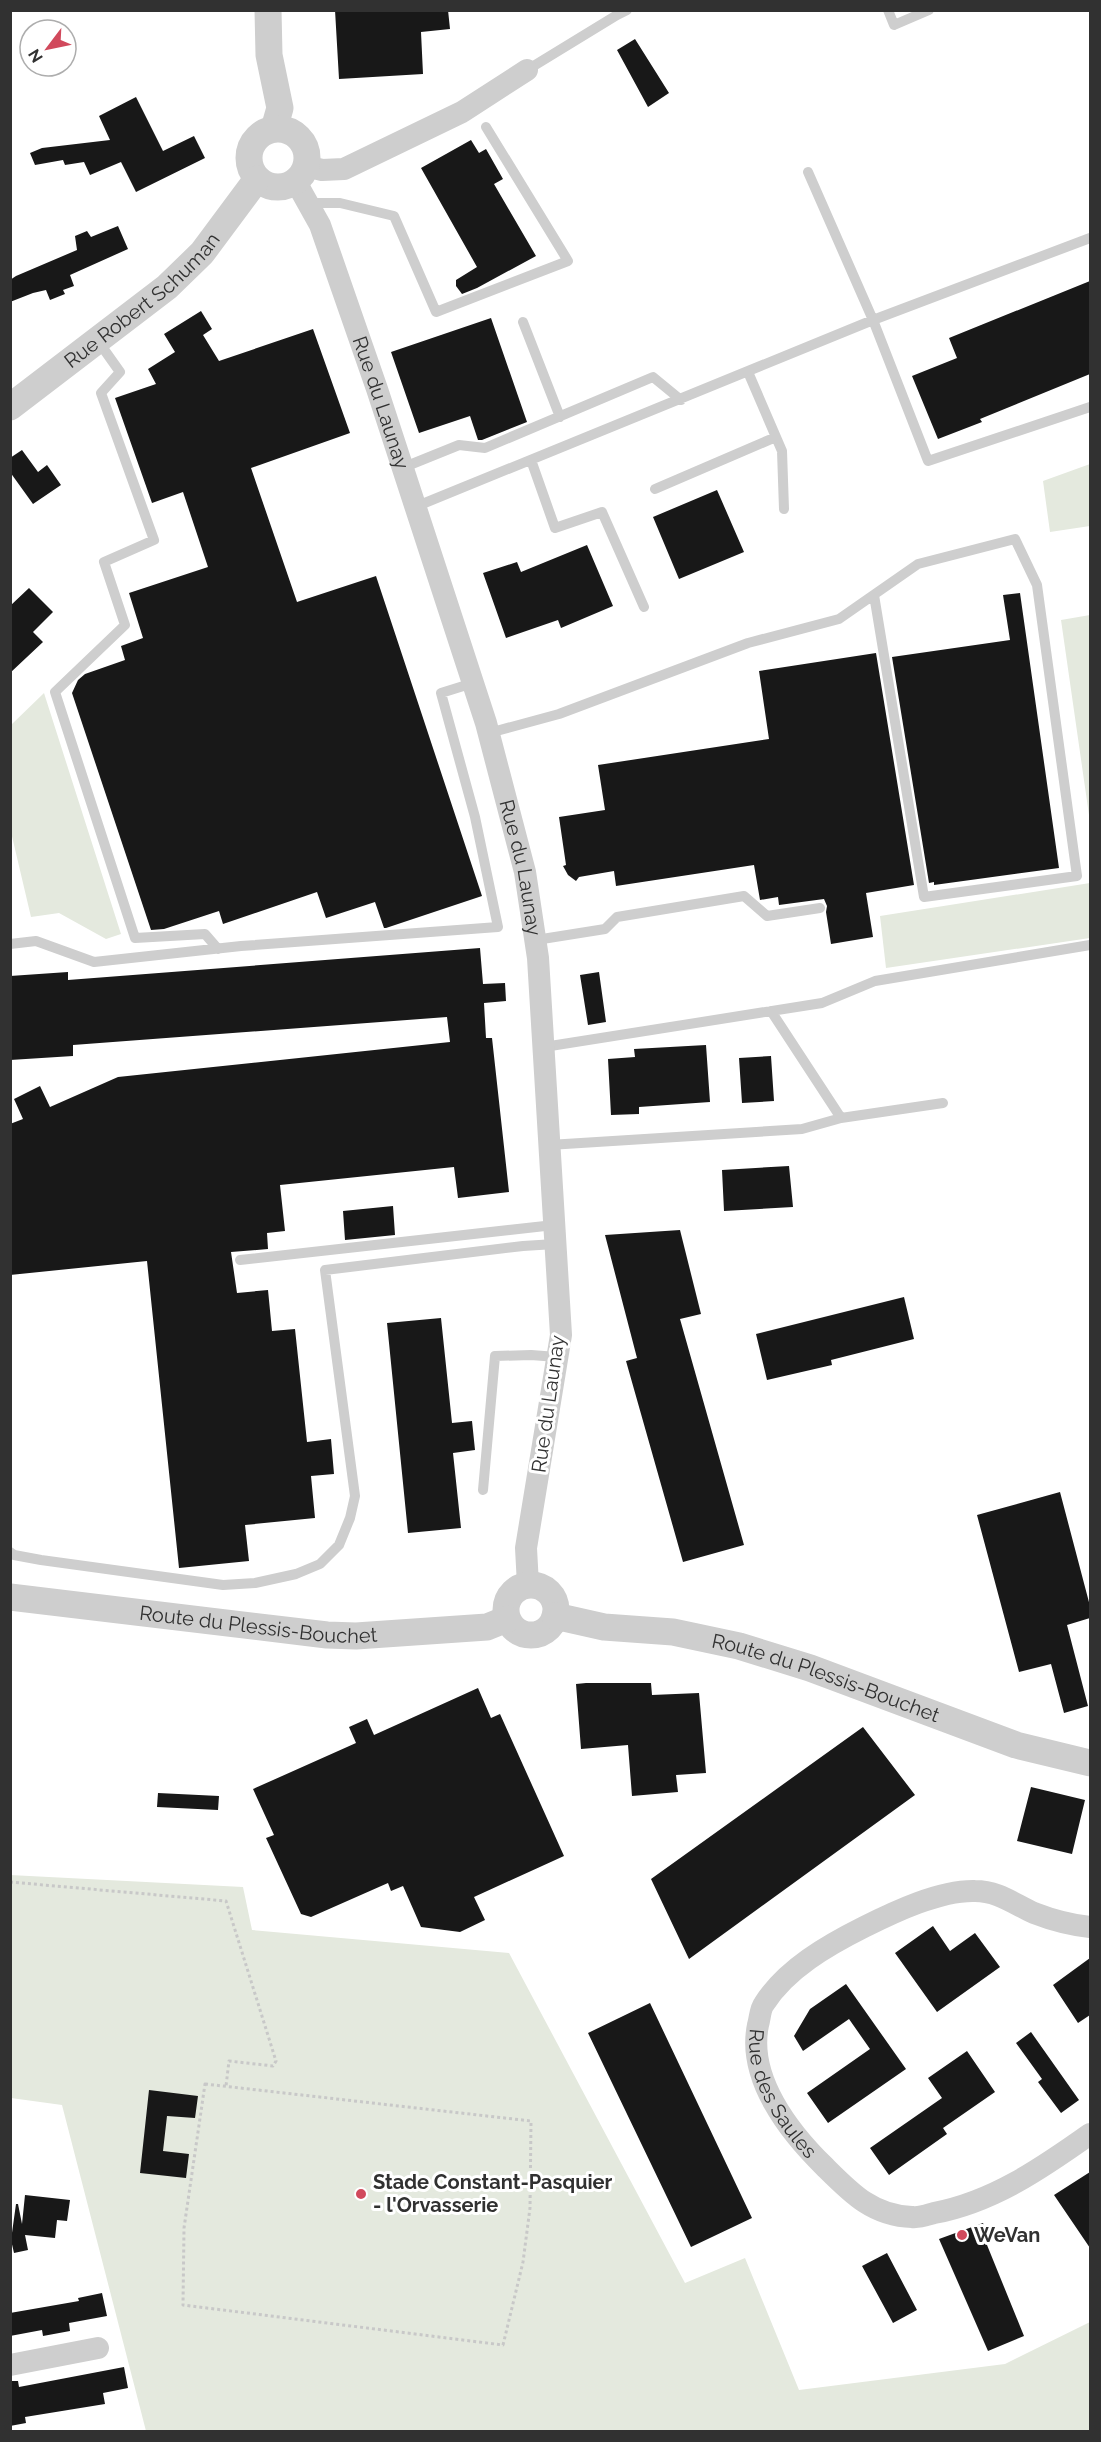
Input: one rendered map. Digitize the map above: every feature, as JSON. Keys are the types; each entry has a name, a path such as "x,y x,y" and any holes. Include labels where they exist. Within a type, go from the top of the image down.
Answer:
{"street":[{"path":"268,10 269,55 280,108 274,129"},
{"path":"303,183 307,156 300,139 284,129 274,129 258,136 249,153 251,171 257,178 272,187 303,183 322,170 344,169 462,112 527,70"},
{"name":"Rue Robert Schuman","path":"10,407 167,287 202,253 257,178"},
{"name":"Rue du Launay","path":"303,183 320,225 489,733 525,872 536,940 561,1335 526,1548 528,1585"},
{"path":"536,1585 550,1593 554,1600 555,1616 547,1630 532,1635 518,1631 507,1619 506,1604 509,1597 521,1587 536,1585"},
{"name":"Route du Plessis-Bouchet","path":"10,1597 327,1635 356,1636 487,1627 507,1619"},
{"name":"Route du Plessis-Bouchet","path":"555,1616 604,1627 673,1632 739,1646 810,1668 1016,1744 1090,1763"},
{"name":"Rue des Saules","path":"1090,1927 1073,1925 1034,1912 999,1894 975,1890 945,1895 902,1910 841,1939 789,1974 763,2005 755,2042 762,2080 787,2122 814,2156 848,2190 876,2210 913,2218 952,2210 984,2199 1036,2170 1090,2134"},
{"path":"10,2365 98,2348"}],"lane":[{"path":"527,70 627,10"},
{"path":"888,10 894,25 929,10"},
{"path":"303,183 340,203 394,216 436,312 568,261 486,127"},
{"path":"808,172 873,320 928,461 1090,407"},
{"path":"415,507 873,320 1090,237"},
{"path":"523,322 560,417"},
{"path":"98,341 120,372 101,393 154,540 104,562 125,625 55,692 135,938 205,934 218,949"},
{"path":"748,372 782,451 784,509"},
{"path":"402,468 459,445 485,448 653,377 681,400"},
{"path":"656,489 776,437"},
{"path":"531,460 555,528 602,512 644,607"},
{"path":"489,733 559,714 748,643 839,619 918,564 1016,539 1037,585 1077,876 924,897 874,595"},
{"path":"10,944 36,941 94,962 218,949 498,927 475,817 441,693 473,683"},
{"path":"536,940 605,929 617,917 744,896 767,916 820,908"},
{"path":"544,1047 822,1003 875,981 1090,945"},
{"path":"771,1011 841,1118"},
{"path":"549,1145 802,1129 841,1118 943,1103"},
{"path":"240,1260 555,1235"},
{"path":"10,1552 14,1556 224,1585 276,1579 320,1564 339,1545 350,1518 355,1496 325,1270 523,1246 555,1235"},
{"path":"483,1490 495,1356 557,1357"}],"path":[{"path":"10,1882 226,1901 276,2061 273,2066 229,2061 226,2086"},
{"path":"205,2084 226,2086 531,2121 530,2208 523,2262 503,2345 183,2305 184,2228 205,2084"}],"shaded area":[{"path":"1090,464 1090,526 1050,532 1043,481"},
{"path":"1090,615 1090,822 1061,620"},
{"path":"44,693 121,934 106,939 59,913 31,917 11,832 11,725"},
{"path":"1090,883 1090,938 886,968 880,916"},
{"name":"Stade Constant-Pasquier - l'Orvasserie","path":"10,1875 243,1887 252,1930 509,1953 685,2283 745,2258 799,2390 1005,2364 1090,2322 1090,2431 146,2431 62,2105 11,2098"}],"building":[{"path":"335,10 448,10 450,29 421,32 423,74 339,79"},
{"path":"635,39 669,93 648,107 617,50"},
{"path":"136,97 163,151 194,136 205,158 136,192 121,162 90,175 84,162 65,165 63,160 35,165 30,153 42,148 110,140 99,116"},
{"path":"471,140 479,153 486,149 503,179 494,184 536,256 462,294 456,286 456,280 477,267 421,168"},
{"path":"118,226 128,249 70,275 74,286 63,290 65,294 50,300 46,290 10,302 10,280 77,250 75,236 87,231 91,237"},
{"path":"1090,281 1090,374 980,419 982,422 938,439 912,376 957,358 949,338"},
{"path":"201,311 212,329 203,335 219,361 313,329 350,433 251,468 297,602 376,576 482,896 386,928 384,928 375,902 326,918 317,892 223,924 219,911 164,929 151,930 72,693 78,680 85,674 125,660 121,646 143,638 129,593 208,567 183,492 152,503 115,398 156,384 148,369 175,352 164,334"},
{"path":"491,318 527,422 482,440 478,440 470,416 419,433 391,352"},
{"path":"22,450 38,472 47,465 61,485 33,504 10,472 10,458"},
{"path":"717,490 744,552 679,579 653,517"},
{"path":"587,545 613,606 561,628 558,620 506,638 483,573 517,562 521,572"},
{"path":"29,588 53,612 33,632 43,642 10,673 10,606"},
{"path":"1020,593 1059,868 934,885 934,882 929,883 892,657 1010,640 1003,595"},
{"path":"876,653 914,885 866,893 873,937 831,944 827,906 824,899 779,905 778,897 760,900 754,865 616,886 614,871 579,877 576,881 568,875 563,866 566,865 559,817 605,810 598,765 769,739 759,671"},
{"path":"480,948 483,984 505,983 506,1001 484,1003 486,1038 492,1038 509,1192 458,1198 454,1167 280,1185 285,1231 267,1233 268,1249 231,1252 237,1293 268,1290 272,1331 295,1329 307,1442 331,1439 334,1474 311,1476 315,1518 245,1525 249,1561 179,1568 147,1261 10,1275 10,1124 23,1119 14,1099 40,1086 50,1107 118,1077 450,1042 447,1017 73,1045 73,1056 10,1060 10,976 68,972 68,980"},
{"path":"599,972 606,1022 588,1025 580,975"},
{"path":"706,1045 710,1102 639,1107 639,1114 611,1115 608,1059 635,1057 634,1049"},
{"path":"771,1056 774,1101 742,1103 739,1058"},
{"path":"789,1166 793,1207 724,1211 722,1170"},
{"path":"393,1206 395,1235 345,1240 343,1211"},
{"path":"680,1230 701,1314 680,1319 744,1545 683,1562 626,1361 637,1358 605,1235"},
{"path":"904,1297 914,1339 831,1360 832,1365 767,1380 756,1334"},
{"path":"441,1318 452,1423 472,1421 475,1450 453,1453 461,1528 408,1533 387,1323"},
{"path":"1060,1492 1090,1606 1090,1618 1067,1625 1088,1706 1064,1713 1051,1664 1019,1672 977,1515"},
{"path":"651,1683 652,1695 699,1693 706,1773 676,1775 678,1792 632,1796 628,1745 581,1749 576,1684"},
{"path":"478,1688 491,1718 500,1714 564,1856 474,1897 485,1920 460,1932 421,1927 403,1886 391,1891 388,1883 311,1917 301,1914 266,1838 274,1835 253,1789 356,1743 349,1727 367,1719 374,1735"},
{"path":"863,1727 915,1795 689,1959 651,1879"},
{"path":"1031,1787 1085,1800 1072,1854 1017,1841"},
{"path":"158,1793 219,1796 218,1810 157,1807"},
{"path":"933,1926 950,1951 975,1933 1000,1967 937,2012 895,1953"},
{"path":"1090,1958 1090,2015 1078,2023 1053,1985"},
{"path":"846,1984 906,2069 828,2123 807,2093 870,2049 849,2019 803,2051 794,2036 810,2009"},
{"path":"650,2003 752,2218 691,2247 588,2033"},
{"path":"1031,2032 1079,2100 1061,2113 1038,2082 1042,2079 1016,2043"},
{"path":"967,2051 995,2092 943,2128 947,2134 889,2175 870,2148 942,2098 928,2078"},
{"path":"149,2090 198,2096 195,2118 167,2116 163,2151 189,2154 186,2178 140,2173"},
{"path":"1090,2172 1090,2248 1054,2195"},
{"path":"25,2195 70,2200 67,2221 57,2220 55,2238 25,2235 28,2250 14,2253 11,2240 16,2204 18,2204 22,2224"},
{"path":"983,2223 991,2243 987,2245 1024,2336 988,2351 939,2239"},
{"path":"887,2253 917,2310 893,2323 862,2266"},
{"path":"102,2293 107,2316 69,2323 70,2331 43,2336 42,2330 10,2336 10,2313 79,2301 78,2298"},
{"path":"124,2367 128,2388 103,2393 105,2404 25,2417 26,2423 10,2426 10,2381 18,2381 19,2387"}],"place":[{"name":"Stade Constant-Pasquier - l'Orvasserie","path":"361,2194"},
{"name":"WeVan","path":"962,2235"}]}
